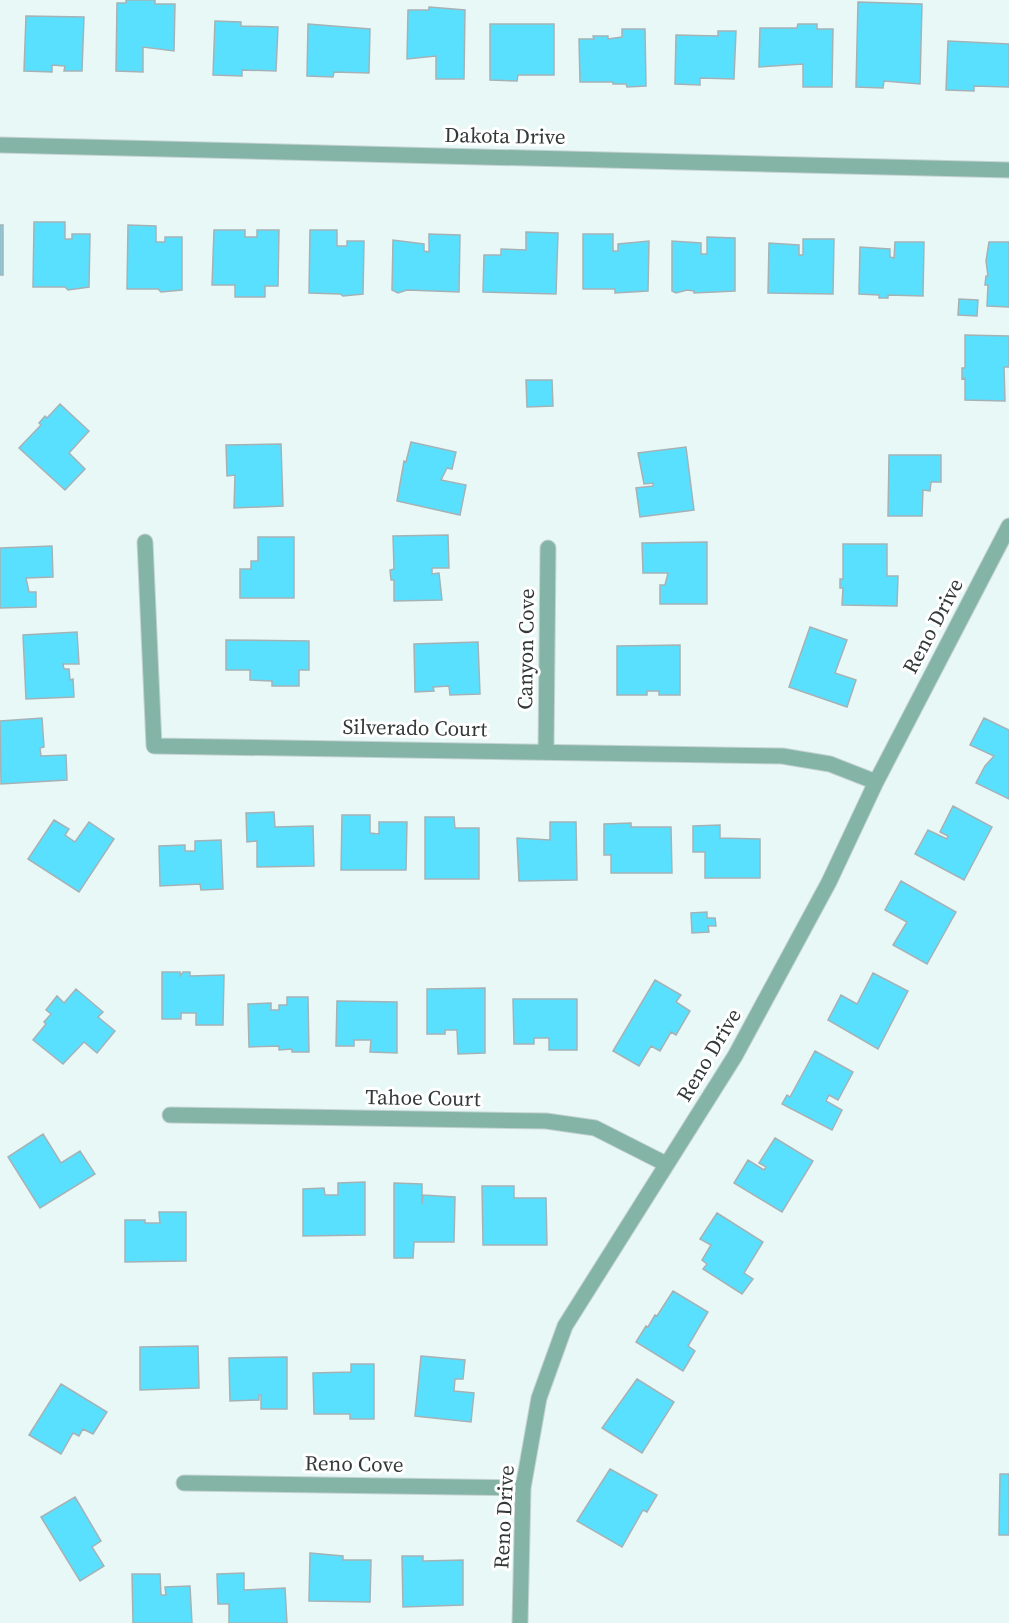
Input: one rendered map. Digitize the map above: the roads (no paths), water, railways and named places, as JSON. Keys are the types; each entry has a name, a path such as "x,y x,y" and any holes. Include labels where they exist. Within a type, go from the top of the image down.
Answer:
{"street":[{"name":"Dakota Drive","path":"0,145 1009,170"},
{"name":"Reno Drive","path":"520,1623 523,1488 539,1398 565,1326 735,1056 829,882 876,782 1009,526"},
{"name":"Silverado Court","path":"146,542 154,746 546,750 782,756 830,764 876,782"},
{"name":"Canyon Cove","path":"546,750 548,548"},
{"name":"Tahoe Court","path":"170,1115 546,1121 595,1128 666,1164"},
{"name":"Reno Cove","path":"184,1483 523,1488"}]}
